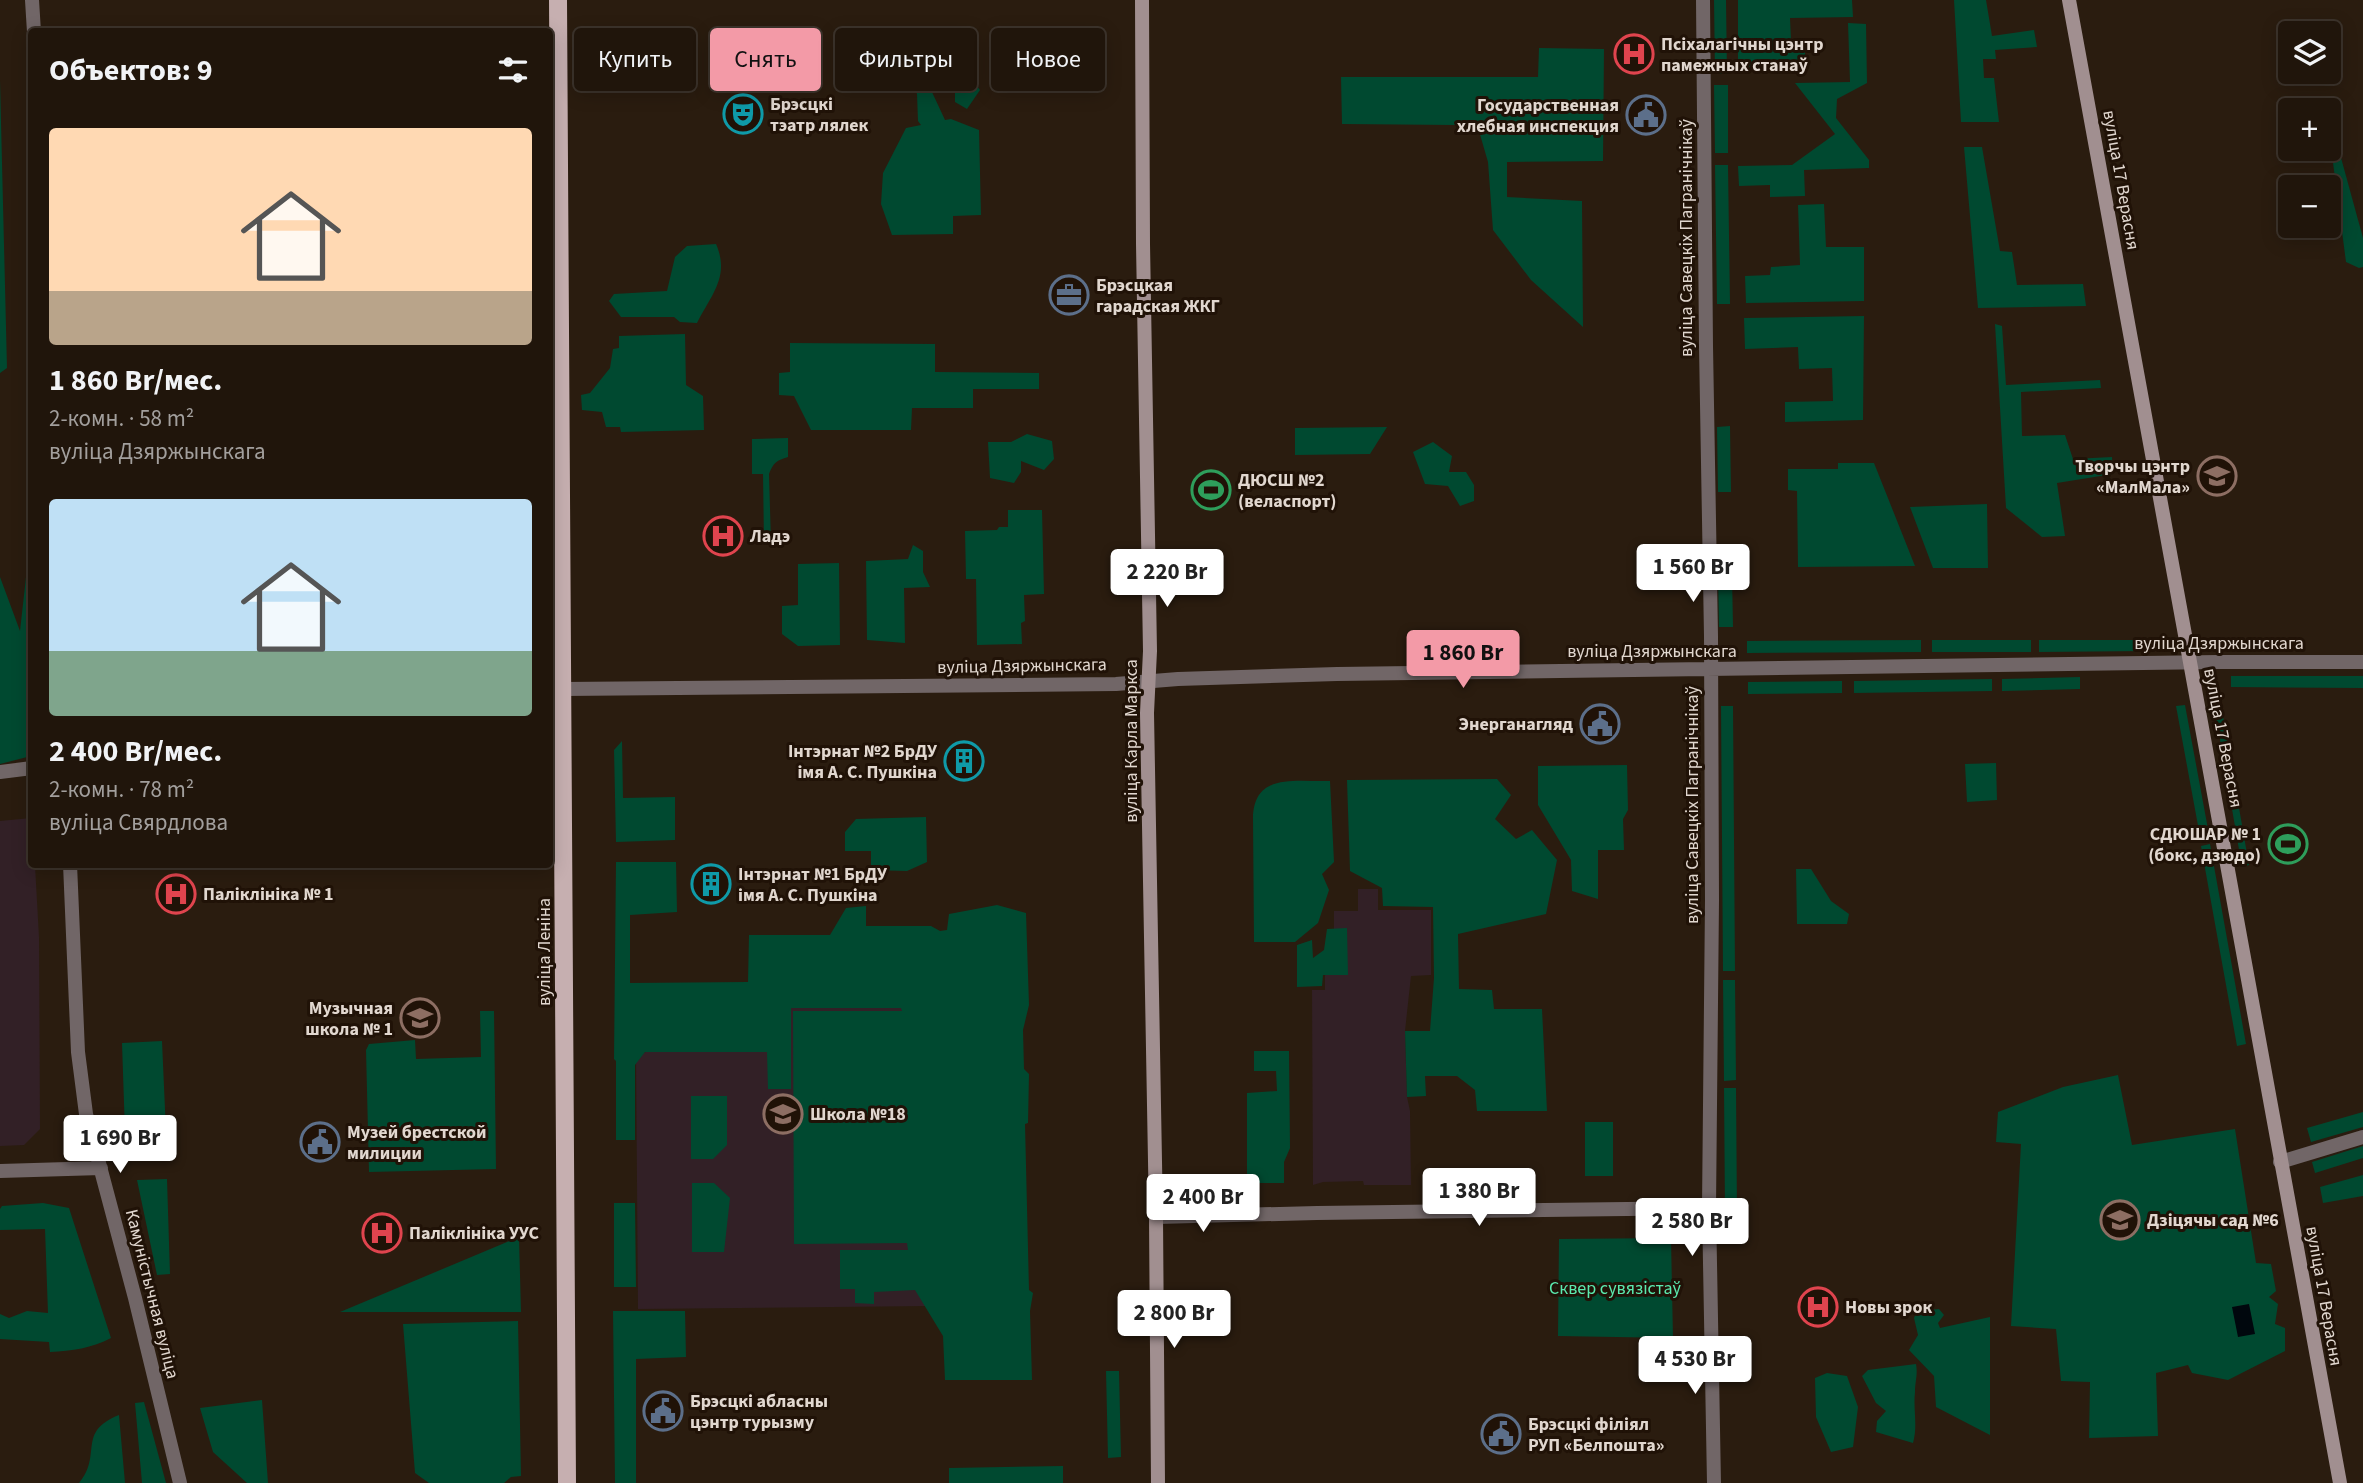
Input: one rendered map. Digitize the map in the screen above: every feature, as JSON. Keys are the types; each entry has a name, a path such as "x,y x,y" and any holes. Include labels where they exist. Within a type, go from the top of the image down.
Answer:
{"main road":[{"name":"вуліца Леніна","path":"558,0 563,689 557,761 567,1483"},
{"name":"вуліца Карла Маркса","path":"1142,0 1142,205 1150,638 1147,713 1158,1483"},
{"name":"вуліца 17 Верасня","path":"2068,0 2340,1483"}],"street":[{"path":"32,0 34,28"},
{"name":"вуліца Савецкіх Пагранічнікаў","path":"1703,0 1711,670 1709,1208 1714,1483"},
{"name":"вуліца Дзяржынскага","path":"563,689 1116,684 1178,679 1337,674 2363,662"},
{"path":"0,772 28,768"},
{"name":"Камуністычная вуліца","path":"70,868 78,1052 86,1114 180,1483"},
{"path":"2280,1162 2363,1138"},
{"path":"0,1171 100,1168"},
{"path":"1156,1217 1709,1208"}],"shaded area":[{"path":"28,818 28,868 35,868 39,937 40,1129 24,1145 0,1146 0,821"},
{"path":"1358,889 1378,889 1378,910 1431,910 1431,975 1411,976 1405,1031 1411,1185 1364,1185 1363,1181 1323,1182 1313,1185 1312,990 1325,990 1334,911 1358,911"},
{"name":"Школа №18","path":"929,1006 929,1306 638,1309 636,1055 791,1008"},
{"path":"2249,1304 2255,1334 2238,1337 2232,1307"}],"green space":[{"path":"1714,0 1726,0 1727,74 1715,74"},
{"path":"1738,0 1852,0 1853,17 1790,18 1791,40 1804,40 1806,65 1738,67"},
{"path":"1954,0 1986,0 1992,36 2034,30 2037,47 1995,50 1996,59 1983,59 1984,78 1994,78 1999,122 1961,122"},
{"path":"1848,23 1866,24 1867,83 1837,99 1836,118 1869,160 1869,168 1804,170 1805,196 1770,197 1770,185 1739,186 1738,166 1792,165 1835,134 1795,83 1850,82"},
{"path":"1539,48 1604,49 1603,161 1507,162 1507,197 1582,201 1583,327 1531,280 1493,230 1488,162 1479,131 1455,125 1342,124 1341,77 1538,77"},
{"path":"0,80 7,368 0,373"},
{"path":"1714,85 1728,85 1728,153 1715,153"},
{"path":"977,86 980,90 967,109 955,102 955,91 977,91"},
{"path":"916,91 940,91 932,92 945,120 951,119 979,130 981,215 953,216 953,234 892,235 881,204 883,173 906,128 921,125 918,121"},
{"path":"1964,147 1982,147 2000,251 2012,252 2017,285 2083,284 2086,306 1978,308"},
{"path":"2341,158 2363,238 2363,267 2346,262 2341,224 2341,175 2335,175 2333,161 2341,161"},
{"path":"1715,165 1728,165 1730,304 1717,304"},
{"path":"1824,204 1826,247 1864,247 1864,301 1746,303 1745,276 1770,275 1771,267 1800,265 1798,205"},
{"path":"716,244 720,255 720,275 697,323 680,322 674,317 621,317 609,301 614,294 667,291 675,257 687,246"},
{"path":"1864,316 1863,420 1785,422 1785,402 1833,401 1832,368 1799,369 1798,347 1745,349 1744,318"},
{"path":"1995,324 2002,326 2006,385 2100,380 2101,388 2021,392 2022,436 2065,435 2073,459 2112,457 2113,474 2057,483 2065,536 2042,537 2006,508"},
{"path":"685,334 686,385 703,396 704,430 621,432 620,427 606,427 602,412 582,410 581,395 590,393 610,368 613,349 619,348 619,336"},
{"path":"790,343 935,344 935,372 1039,373 1039,389 973,389 973,408 912,408 911,430 811,430 794,396 779,395 779,373 790,372"},
{"path":"1730,426 1731,492 1718,492 1717,427"},
{"path":"1387,427 1370,454 1295,455 1295,428"},
{"path":"1027,434 1052,441 1054,459 1044,470 1021,461 1021,472 1014,483 990,478 988,442 1011,442"},
{"path":"788,438 788,457 776,462 769,474 771,543 764,543 763,474 752,474 752,439"},
{"path":"1433,442 1452,456 1449,472 1466,472 1474,485 1474,501 1460,506 1448,486 1425,484 1413,452"},
{"path":"1838,463 1874,463 1915,566 1798,567 1797,491 1788,490 1788,469 1838,469"},
{"path":"1987,504 1988,568 1933,568 1910,507"},
{"path":"1008,510 1042,510 1044,594 1024,595 1022,644 977,645 976,579 966,579 965,531 1008,527"},
{"path":"913,545 923,551 923,572 930,587 904,588 905,643 867,640 866,561 908,559"},
{"path":"839,563 840,645 798,646 782,634 782,606 798,605 798,564"},
{"path":"27,568 28,757 0,764 0,577 20,631"},
{"path":"1718,574 1732,574 1733,627 1719,627"},
{"path":"1921,640 1921,652 1747,653 1747,641"},
{"path":"1932,640 2031,640 2031,652 1932,652"},
{"path":"2039,640 2148,640 2148,651 2039,652"},
{"path":"2231,676 2363,676 2363,688 2231,687"},
{"path":"2080,677 2080,689 2002,691 2002,679"},
{"path":"1992,679 1992,691 1854,693 1854,681"},
{"path":"1842,681 1842,693 1748,694 1748,682"},
{"path":"2213,699 2220,699 2249,865 2242,867"},
{"path":"2185,705 2208,829 2199,831 2176,706"},
{"path":"1721,706 1733,706 1735,971 1723,971"},
{"path":"622,741 623,798 675,797 675,840 616,842 614,750"},
{"path":"1996,763 1997,800 1967,802 1965,764"},
{"path":"1627,765 1628,810 1623,819 1624,850 1598,850 1598,899 1572,891 1571,860 1538,805 1538,766"},
{"path":"1497,779 1511,795 1495,819 1516,839 1532,830 1557,860 1546,914 1458,934 1459,989 1492,990 1494,1009 1542,1009 1547,1111 1477,1111 1475,1090 1457,1076 1425,1076 1426,1096 1407,1097 1405,1031 1430,1031 1434,978 1433,907 1383,906 1382,888 1350,871 1347,780"},
{"path":"1330,781 1334,862 1322,874 1329,890 1318,923 1295,942 1254,942 1255,803 1269,786 1279,783"},
{"path":"926,817 927,862 907,871 871,870 871,851 845,851 845,832 856,819"},
{"path":"2210,844 2246,1044 2237,1046 2201,846"},
{"path":"616,862 676,862 677,912 630,915 630,983 748,982 749,935 830,935 846,908 866,906 866,926 931,926 940,931 947,930 949,914 997,905 1026,913 1029,1005 1023,1030 1024,1069 1029,1074 1028,1123 1025,1124 1029,1290 1033,1293 1030,1311 1032,1380 945,1380 943,1336 915,1290 874,1292 874,1304 855,1303 855,1289 840,1289 840,1250 908,1250 907,1243 794,1244 793,1011 902,1011 901,1008 791,1008 791,1089 768,1089 767,1052 645,1052 635,1065 635,1140 616,1140"},
{"path":"1796,869 1811,869 1831,901 1849,914 1847,924 1797,924"},
{"path":"1347,928 1348,975 1323,975 1322,986 1297,987 1297,945 1312,940 1313,958 1324,950 1327,929"},
{"path":"1723,980 1735,980 1736,1080 1724,1081"},
{"path":"480,1011 494,1011 496,1169 369,1172 366,1050 369,1044 415,1040 416,1059 481,1057"},
{"path":"162,1041 166,1132 125,1133 122,1043"},
{"path":"1254,1051 1289,1051 1290,1148 1284,1162 1284,1183 1247,1183 1247,1093 1277,1091 1276,1071 1254,1071"},
{"name":"Дзіцячы сад №6","path":"2118,1075 2132,1145 2235,1129 2256,1263 2271,1264 2276,1291 2269,1297 2278,1304 2275,1324 2285,1328 2285,1351 2228,1380 2192,1373 2188,1365 2156,1373 2158,1436 2089,1438 2090,1382 2061,1381 2056,1329 2011,1326 2021,1144 1996,1142 1998,1112 2063,1087"},
{"path":"1724,1088 1736,1088 1737,1214 1725,1214"},
{"path":"691,1096 727,1096 727,1145 713,1159 691,1159"},
{"path":"2363,1112 2363,1127 2311,1142 2307,1128"},
{"path":"1585,1122 1613,1122 1613,1176 1585,1176"},
{"path":"2363,1146 2363,1158 2315,1173 2312,1162"},
{"path":"2363,1175 2363,1196 2323,1203 2320,1187"},
{"path":"167,1179 170,1274 157,1275 137,1180"},
{"path":"692,1183 714,1183 730,1198 724,1252 692,1252"},
{"path":"43,1203 69,1208 111,1338 82,1348 50,1352 49,1342 0,1339 0,1314 9,1318 27,1311 48,1313 45,1229 0,1230 0,1209 2,1206"},
{"path":"614,1203 635,1203 636,1287 614,1287"},
{"path":"519,1237 521,1312 340,1312"},
{"name":"Сквер сувязістаў","path":"1671,1238 1673,1338 1558,1336 1559,1239"},
{"path":"1939,1309 1944,1315 1938,1323 1940,1328 1990,1317 1990,1435 1936,1407 1934,1376 1909,1350 1918,1335 1914,1318 1917,1311"},
{"path":"613,1311 685,1311 686,1357 636,1359 636,1483 615,1483"},
{"path":"518,1321 521,1476 511,1477 504,1483 429,1483 415,1473 403,1324"},
{"path":"1916,1364 1913,1443 1876,1432 1877,1421 1886,1411 1876,1403 1862,1376 1868,1370"},
{"path":"1106,1371 1119,1371 1121,1457 1108,1458"},
{"path":"1827,1373 1847,1376 1858,1407 1853,1447 1831,1452 1816,1417 1815,1378"},
{"path":"262,1400 268,1483 247,1483 213,1452 200,1408"},
{"path":"144,1402 166,1483 142,1483 135,1403"},
{"path":"119,1415 125,1483 79,1483 86,1473 98,1429"},
{"path":"1063,1466 1063,1483 949,1483 949,1468"}],"place":[{"name":"Псіхалагічны цэнтр памежных станаў","path":"1634,54"},
{"name":"Брэсцкі тэатр лялек","path":"743,114"},
{"name":"Государственная хлебная инспекция","path":"1646,115"},
{"name":"Брэсцкая гарадская ЖКГ","path":"1069,295"},
{"name":"Творчы цэнтр «МалМала»","path":"2217,476"},
{"name":"ДЮСШ №2 (веласпорт)","path":"1211,490"},
{"name":"Ладэ","path":"723,536"},
{"name":"Энерганагляд","path":"1600,724"},
{"name":"Інтэрнат №2 БрДУ імя А. С. Пушкіна","path":"964,761"},
{"name":"СДЮШАР № 1 (бокс, дзюдо)","path":"2288,844"},
{"name":"Інтэрнат №1 БрДУ імя А. С. Пушкіна","path":"711,884"},
{"name":"Паліклініка № 1","path":"176,894"},
{"name":"Музычная школа № 1","path":"420,1018"},
{"name":"Школа №18","path":"783,1114"},
{"name":"Музей брестской милиции","path":"320,1142"},
{"name":"Дзіцячы сад №6","path":"2120,1220"},
{"name":"Паліклініка УУС","path":"382,1233"},
{"name":"Новы зрок","path":"1818,1307"},
{"name":"Брэсцкі абласны цэнтр турызму","path":"663,1411"},
{"name":"Брэсцкі філіял РУП «Белпошта»","path":"1501,1434"}]}
